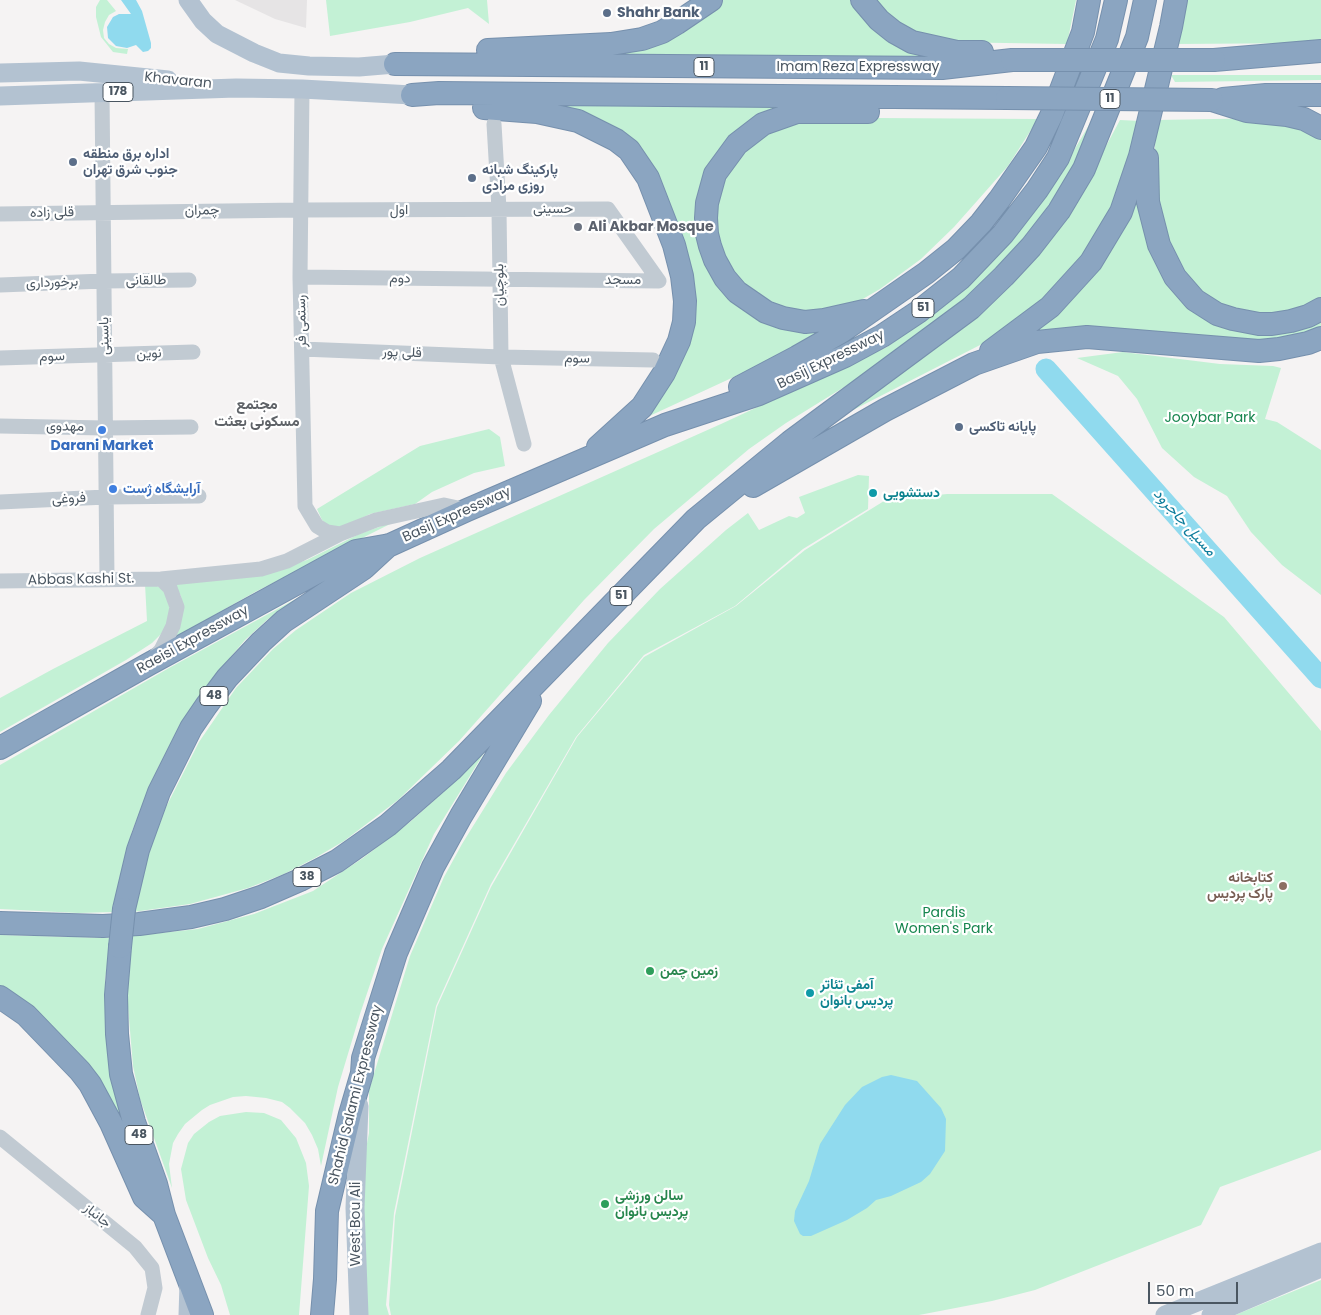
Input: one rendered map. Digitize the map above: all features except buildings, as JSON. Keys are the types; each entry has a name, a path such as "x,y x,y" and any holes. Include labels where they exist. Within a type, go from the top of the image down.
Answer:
{"highway":[{"path":"395,64 434,59 461,52 611,44 642,38 662,32 711,0"},
{"path":"862,0 879,20 894,32 912,42 957,52 983,52 1012,60"},
{"path":"1082,0 1083,32"},
{"path":"665,425 798,357 841,332 926,273 956,249 999,200 1036,147 1051,116 1083,32 1089,0"},
{"name":"Basij Expressway","path":"390,545 665,425 759,394 845,356 882,336 918,312 961,278 1008,228 1037,190 1058,158 1107,39 1116,0"},
{"name":"51","path":"545,674 696,519 790,442 971,308 1031,247 1059,211 1084,169 1137,37 1145,0"},
{"path":"974,364 1050,307 1091,262 1121,212 1133,180 1176,0"},
{"path":"1171,27 1181,0"},
{"path":"1214,60 1321,51"},
{"name":"Imam Reza Expressway","path":"395,64 942,68 1012,60 1321,60"},
{"name":"Imam Reza Expressway","path":"412,95 449,93 1212,100 1266,95 1321,95"},
{"path":"412,95 455,106 528,111 578,122 599,130 616,140 628,150 648,178 679,261 685,301 684,322 672,357 642,407 584,460"},
{"path":"875,308 824,320 805,322 783,318 766,312 737,292 725,278 715,260 707,234 707,203 710,188 724,160 737,144 763,124 797,112 965,110 1007,98"},
{"path":"1212,100 1247,111 1288,115 1304,119 1321,128"},
{"path":"1146,129 1147,186 1153,222 1159,245 1168,265 1183,288 1195,300 1217,314 1246,322 1272,324 1291,321 1308,316 1321,309"},
{"path":"696,519 885,410 974,364 1037,342 1087,337 1141,340 1189,347 1259,351 1308,343 1321,338"},
{"name":"Raeisi Expressway","path":"0,748 356,551 390,545"},
{"name":"48","path":"202,1315 164,1215 156,1184 134,1122 121,1074 116,996 124,909 138,850 158,792 191,728 228,678 261,642 284,621 364,568 390,545"},
{"name":"38","path":"0,923 103,926 139,924 191,917 234,906 300,880 337,861 388,825 451,770 545,674"},
{"name":"Shahid Salami Expressway","path":"322,1315 327,1211 350,1114 362,1073 363,1058 396,953 433,866 460,816 512,733 545,674"},
{"path":"0,996 26,1015 48,1035 80,1071 111,1123 144,1197 164,1215"}],"main road":[{"path":"188,0 202,21 217,34 279,64 359,67 395,64"},
{"name":"Khavaran","path":"0,73 79,71 236,88"},
{"name":"Khavaran","path":"0,96 236,88 302,89 412,95"},
{"name":"West Bou Ali","path":"359,1315 355,1208 356,1148 362,1073"},
{"path":"1165,1315 1321,1252"},
{"path":"1211,1315 1321,1268"},
{"path":"188,1315 189,1280"}],"street":[{"name":"رستمی فر","path":"302,89 300,277 305,506 317,526 327,532 340,534"},
{"name":"یاسینی","path":"102,93 107,579"},
{"name":"بلوچیان","path":"494,124 499,209 501,357 524,444"},
{"name":"اول","path":"300,210 499,209"},
{"name":"حسینی","path":"499,209 608,210"},
{"name":"چمران","path":"104,213 300,210"},
{"name":"مسجد","path":"500,280 659,281 608,210"},
{"name":"قلی زاده","path":"0,214 104,213"},
{"name":"دوم","path":"300,277 500,280"},
{"name":"طالقانی","path":"104,281 189,280"},
{"name":"برخورداری","path":"0,285 104,281"},
{"name":"قلی پور","path":"302,349 501,357"},
{"name":"نوین","path":"105,355 193,352"},
{"name":"سوم","path":"0,358 105,355"},
{"name":"سوم","path":"501,357 653,360"},
{"name":"مهدوی","path":"0,426 191,427"},
{"name":"فروغی","path":"0,502 106,497 199,496"},
{"name":"Abbas Kashi St.","path":"0,581 161,579 261,569 287,561 340,534 376,520 444,505 467,510"},
{"path":"149,664 161,650 173,626 176,613 175,600 170,588 161,579"},
{"name":"جانباز","path":"0,1137 135,1247 152,1268 155,1288 148,1315"}],"shaded area":[{"path":"235,0 307,0 306,28 275,19"}],"green space":[{"path":"100,0 107,0 116,11 109,15 105,22 104,38 116,48 128,49 127,54 113,52 101,37 96,17 96,7"},
{"path":"326,0 487,0 489,24 468,8 410,22 330,36"},
{"path":"721,0 855,0 951,58 618,57 593,51"},
{"path":"869,0 1076,0 1067,44 943,42 904,30"},
{"path":"1188,0 1321,0 1321,43 1173,44"},
{"path":"1171,75 1321,75 1321,80 1175,82"},
{"path":"514,101 867,106 788,110 707,183 732,296 841,322 777,357 630,425 686,345 650,166"},
{"path":"817,118 1038,119 1008,166 954,227 921,259 880,289 861,300 834,311 813,315 751,298 715,244 716,189 759,133"},
{"path":"1272,118 1321,135 1321,301 1257,320 1193,291 1161,234 1154,159 1157,120"},
{"path":"1092,120 1099,120 1063,185 1036,223 992,275 947,314 870,371 786,423 749,449 654,529 584,600 459,741 398,800 344,841 284,874 248,888 190,904 133,912 150,847 162,815 199,742 236,688 273,649 296,630 351,593 420,558 721,424 887,347 949,302 975,279 1064,167"},
{"path":"1120,120 1140,121 1113,204 1081,259 1050,293 1022,318 984,343 818,428 928,353 1083,189"},
{"path":"1142,194 1206,315 1321,314 1321,330 1289,341 1030,335 1134,200"},
{"name":"Jooybar Park","path":"1123,352 1220,364 1281,368 1265,419 1277,422 1321,450 1321,595 1282,565 1251,532 1227,496 1194,477 1162,448 1137,399 1118,376 1077,358"},
{"path":"489,429 500,437 505,466 474,473 432,492 415,504 370,514 342,528 329,527 322,520 317,509 420,446"},
{"path":"858,475 869,476 868,509 803,549 735,606 644,655 576,737 491,884 436,1006 394,1213 386,1305 389,1315 364,1315 359,1184 369,1133 369,1090 410,956 444,877 462,844 506,773 549,715 608,643 660,589 726,530 748,513 759,530 789,516 797,518 805,513 799,497"},
{"name":"Pardis Women's Park","path":"947,494 1052,494 1224,617 1321,731 1321,1150 1220,1187 1201,1225 1035,1290 992,1301 919,1315 391,1315 389,1305 395,1216 437,1007 491,887 577,737 644,657 736,606 805,550 884,501"},
{"path":"396,521 255,592 172,639 182,611 181,596 173,582 256,575 307,560 359,534"},
{"path":"145,584 152,584 161,588 166,595 172,616 161,634 152,643 126,660 0,732 0,698 147,621"},
{"path":"316,588 268,619 245,640 218,672 178,731 158,768 132,831 114,912 78,913 0,909 0,765 169,668"},
{"path":"489,745 434,834 382,949 338,1087 321,1166 318,1149 312,1135 305,1123 290,1108 282,1102 266,1098 233,1097 210,1105 202,1110 185,1124 178,1134 173,1143 169,1164 172,1188 140,1099 133,1066 127,995 131,936 198,929 254,914 313,891 363,858 410,822 459,778"},
{"path":"0,935 111,938 105,980 105,1008 112,1080 125,1141 0,991"},
{"path":"246,1112 264,1113 281,1120 296,1138 306,1163 309,1186 299,1315 230,1315 221,1285 208,1258 186,1200 181,1169 188,1143 194,1134 220,1116"},
{"path":"1321,1280 1321,1315 1235,1315"}],"water":[{"path":"121,0 136,0 142,11 151,43 151,48 148,51 143,52 136,45 127,48 116,46 108,38 107,27 113,17 119,14 131,14"},
{"path":"891,1075 917,1081 941,1108 946,1119 945,1151 930,1174 921,1182 891,1196 876,1200 847,1220 811,1236 803,1236 800,1234 794,1221 795,1211 809,1181 820,1144 845,1105 862,1087 882,1077"}],"waterway":[{"name":"مسیل جاجرود","path":"1046,369 1321,678"}],"place":[{"name":"Shahr Bank","path":"607,13"},
{"name":"اداره برق منطقه جنوب شرق تهران","path":"73,162"},
{"name":"پارکینگ شبانه روزی مرادی","path":"472,178"},
{"name":"Ali Akbar Mosque","path":"578,227"},
{"name":"پایانه تاکسی","path":"959,427"},
{"name":"Darani Market","path":"102,430"},
{"name":"آرایشگاه ژست","path":"113,489"},
{"name":"دستشویی","path":"873,493"},
{"name":"کتابخانه پارک پردیس","path":"1283,886"},
{"name":"زمین چمن","path":"650,971"},
{"name":"آمفی تئاتر پردیس بانوان","path":"810,993"},
{"name":"سالن ورزشی پردیس بانوان","path":"605,1204"}],"district":[{"name":"مجتمع مسکونی بعثت","path":"257,414"}]}
